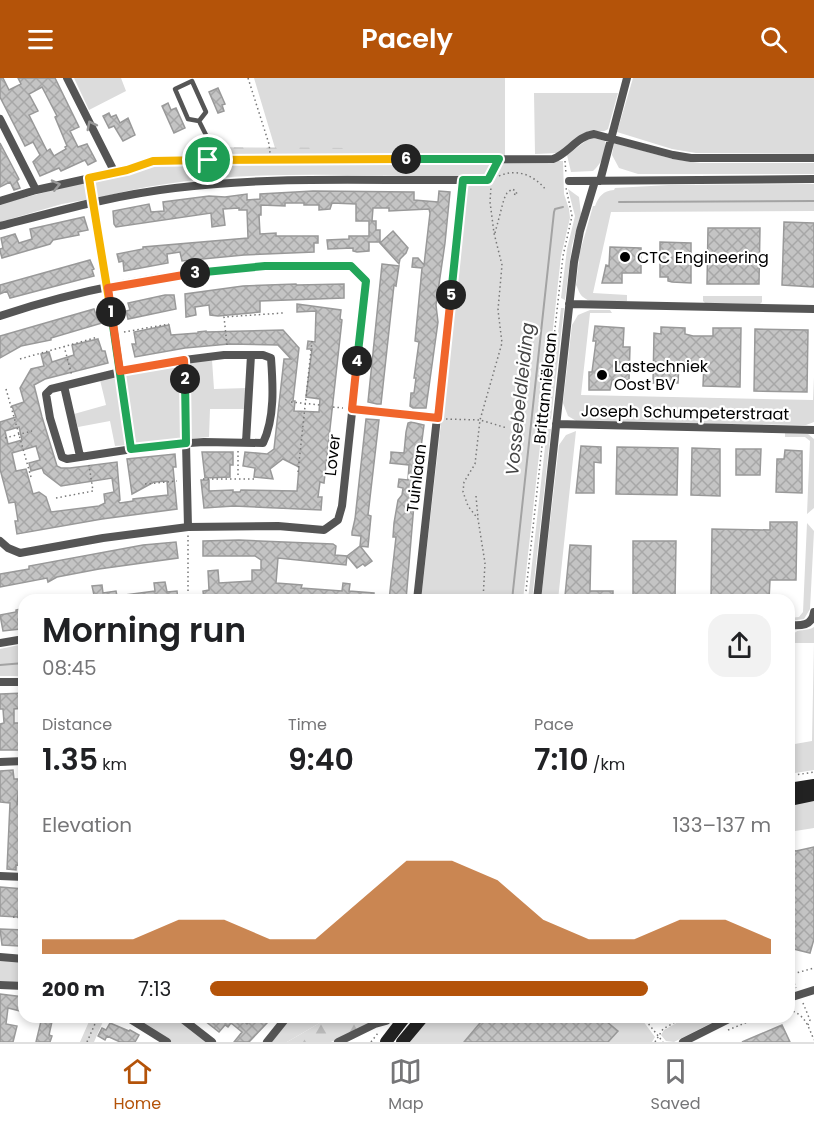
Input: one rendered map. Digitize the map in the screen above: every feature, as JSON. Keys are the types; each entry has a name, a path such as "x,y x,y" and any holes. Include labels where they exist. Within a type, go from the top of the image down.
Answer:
{"street":[{"path":"67,78 115,173"},
{"name":"Brittanniëlaan","path":"538,594 578,241 627,78"},
{"path":"0,119 36,190"},
{"path":"0,201 36,190 115,173 153,161 553,159 590,134 691,158 814,158"},
{"path":"0,226 95,202 174,188 262,181 490,179"},
{"path":"567,183 814,179"},
{"name":"Tuinlaan","path":"418,594 463,180"},
{"name":"Lover","path":"0,316 27,307 108,288 207,271 265,266 351,266 366,281 342,506 338,520 324,530 278,526 188,527 114,536 20,553 8,548 0,541"},
{"path":"108,288 120,371"},
{"path":"569,304 814,309"},
{"path":"242,442 251,355"},
{"path":"251,355 271,358 273,388 264,440 259,443 186,443 67,459 62,456 50,418 46,394 51,389 120,371 184,360 251,355"},
{"path":"64,386 84,456"},
{"name":"Joseph Schumpeterstraat","path":"556,424 814,430"},
{"path":"186,443 188,527"},
{"path":"795,625 807,624 813,619 814,612"},
{"path":"0,643 18,640"},
{"path":"0,682 18,682"},
{"path":"0,762 18,761"},
{"path":"795,788 814,784"},
{"path":"795,799 814,795"},
{"path":"0,876 18,877"},
{"path":"0,957 18,958"},
{"path":"0,985 18,986"},
{"path":"795,996 814,990"},
{"path":"137,1023 167,1042"},
{"path":"188,1023 212,1042"},
{"path":"267,1042 282,1023"},
{"path":"339,1042 380,1023"},
{"path":"386,1042 400,1023"},
{"path":"402,1042 418,1023"},
{"path":"683,1042 721,1023"}],"lane":[{"path":"192,81 206,112 200,121 188,119 175,89 192,81"},
{"path":"200,121 209,141 208,160"}],"path":[{"path":"248,78 269,144 270,160"},
{"path":"526,594 563,256 572,219 566,163 562,154"},
{"path":"478,519 468,506 463,492 464,482 475,464 480,420 502,343 498,310 502,265 494,234 490,189 501,175 508,172 523,173 546,190"},
{"path":"494,234 507,193 512,189 517,193 517,195 514,194"},
{"path":"95,202 108,288"},
{"path":"228,355 224,317 283,313"},
{"path":"114,334 169,324"},
{"path":"20,359 98,337"},
{"path":"298,472 312,341"},
{"path":"64,346 74,383"},
{"path":"184,360 186,443"},
{"path":"120,371 131,449"},
{"path":"6,389 31,477"},
{"path":"291,402 320,405"},
{"path":"333,406 438,418 480,420 507,428"},
{"path":"5,438 32,431"},
{"path":"238,478 242,442"},
{"path":"56,498 93,492 84,456"},
{"path":"203,479 256,479"},
{"path":"145,484 188,480"},
{"path":"476,496 485,563 483,594"},
{"path":"188,527 188,594"},
{"path":"795,775 814,772"},
{"path":"13,917 18,917"},
{"path":"795,974 814,968"},
{"path":"795,986 810,1020 808,1025"},
{"path":"795,1013 801,1016 808,1025 814,1040"},
{"path":"87,1042 95,1023"},
{"path":"648,1023 663,1042"},
{"path":"655,1042 663,1029 674,1023"},
{"path":"728,1030 745,1023"}],"green space":[{"path":"74,78 121,78 126,91 89,110"},
{"path":"254,78 505,78 505,155 352,158 352,148 275,148"},
{"path":"633,78 814,78 814,154 696,153 672,149 617,132"},
{"path":"534,93 618,93 608,129 586,132 558,153 535,154"},
{"path":"591,137 605,141 604,154 599,165 593,171 571,172 567,155"},
{"path":"614,143 673,159 700,163 814,163 814,174 638,174 619,168 612,155"},
{"path":"189,148 353,148 352,158 188,158"},
{"path":"563,161 564,194 570,218 561,256 524,594 422,594 467,194 464,194 461,177 272,175 177,182 131,190 85,202 84,200 62,204 0,222 0,204 161,162"},
{"path":"814,184 814,211 611,212 593,293 627,295 627,301 598,303 587,300 576,285 580,252 593,206 602,195 615,188 669,185"},
{"path":"568,189 579,197 581,214 572,245 565,300 561,298 567,249 575,216"},
{"path":"703,296 762,296 762,302 760,304 705,303"},
{"path":"561,308 564,308 551,420 548,416"},
{"path":"590,310 610,310 612,313 590,313 581,395 813,400 814,377 814,422 806,425 578,422 568,416 563,403 572,325 578,315"},
{"path":"212,360 214,389 247,388 246,409 210,409 209,437 187,439 186,363"},
{"path":"183,363 185,439 132,444 122,374"},
{"path":"119,375 129,445 115,446 110,421 78,427 74,414 106,405 100,380"},
{"path":"547,429 551,429 533,594 529,594"},
{"path":"576,431 559,594 542,594 559,445 566,435"},
{"path":"785,433 808,434 814,439 814,508 807,514 810,441 805,437 785,437"},
{"path":"807,523 814,531 810,609 804,619 795,620 795,617 799,617 803,612"},
{"path":"814,627 814,643 795,643 795,632"},
{"path":"814,643 814,770 795,773 795,744 812,741"},
{"path":"18,645 18,676 0,676 0,649"},
{"path":"814,798 814,828 795,831 795,801"},
{"path":"0,960 18,961 18,982 0,981"},
{"path":"88,1023 102,1023 94,1042 80,1042"},
{"path":"142,1023 182,1023 208,1042 172,1042"},
{"path":"286,1023 320,1023 287,1042 272,1042"},
{"path":"320,1023 371,1023 331,1042 287,1042"},
{"path":"421,1023 644,1023 655,1037 652,1042 406,1042"},
{"path":"676,1023 711,1023 674,1042 666,1041 661,1035 664,1030"}],"building":[{"path":"0,78 3,78 9,90 21,84 18,78 55,78 79,127 70,131 78,147 87,144 96,161 88,165 85,160 61,171 59,168 40,176 33,162 40,155 33,142 25,146 0,97","holes":["42,87 57,116 55,117 67,146 54,156 50,149 47,151 29,115 38,111 29,94"]},
{"path":"218,88 225,104 222,105 224,111 218,113 209,92"},
{"path":"168,103 171,110 176,108 185,128 174,133 162,106"},
{"path":"109,113 111,117 116,115 120,123 128,118 135,135 123,141 114,126 109,128 103,116"},
{"path":"0,143 19,179 17,181 20,188 14,190 10,182 0,187"},
{"path":"313,191 414,192 414,200 438,202 439,191 450,192 436,305 438,322 426,408 410,406 416,378 414,378 419,342 415,341 422,268 412,267 413,258 418,258 424,265 429,209 389,211 389,208 373,208 372,221 376,221 376,230 380,230 380,242 369,242 369,251 357,252 353,251 353,248 328,249 327,240 349,239 349,236 369,236 369,221 356,221 356,204 332,203 330,209 319,210 319,205 304,205 304,203 285,203 285,206 261,205 260,234 318,236 318,243 314,243 314,252 182,261 180,252 167,254 168,263 124,271 123,261 119,262 117,254 143,249 143,247 248,238 247,210 223,209 225,225 212,227 211,213 116,227 113,211 149,204 151,212 164,211 163,202 209,196 225,197 247,194 247,200 260,199 260,194"},
{"path":"84,217 88,230 78,232 79,235 53,240 50,244 2,258 1,238 15,234 19,243 32,239 30,229"},
{"path":"784,222 814,223 814,287 782,285"},
{"path":"708,228 760,228 759,284 707,284"},
{"path":"393,231 408,248 399,264 380,243"},
{"path":"660,242 691,243 691,283 672,282 668,281 668,277 660,277"},
{"name":"CTC Engineering","path":"610,247 641,248 641,273 622,273 622,283 602,283 606,265 609,266"},
{"path":"90,260 94,276 10,298 7,291 0,294 0,285"},
{"path":"382,264 399,266 396,286 394,285 381,404 377,404 368,402"},
{"path":"344,284 344,298 260,301 260,312 218,316 210,315 209,305 195,307 196,315 186,317 185,294 243,286"},
{"path":"174,295 176,309 128,319 126,311 130,310 128,303"},
{"path":"297,304 341,310 340,319 342,320 324,483 320,482 318,497 322,497 321,510 234,506 204,508 201,480 209,480 209,491 297,491 299,467 283,459 270,469 273,479 254,477 255,468 243,466 245,452 267,454 274,449 284,359 291,359 278,345 229,344 185,348 135,357 132,344 136,344 134,332 169,325 171,335 206,331 283,330 299,348 294,411 319,412 320,399 306,397 312,349 307,349 308,341 315,342 316,311 297,312"},
{"path":"94,309 97,317 101,316 102,323 51,338 51,340 21,346 0,358 0,336"},
{"path":"595,326 624,328 623,347 630,347 629,380 612,380 610,390 589,390 589,372 592,372 596,341 593,341"},
{"path":"661,327 685,328 685,334 693,336 713,336 713,328 741,328 740,387 703,386 704,363 679,362 678,383 653,383 654,333 661,334"},
{"path":"755,329 808,330 807,392 754,391"},
{"path":"98,339 102,351 105,351 108,363 45,379 34,385 57,466 70,468 117,462 120,500 118,501 120,503 133,501 133,499 168,495 167,481 154,482 132,494 127,459 175,454 176,467 173,467 177,509 17,534 15,521 18,521 15,502 9,503 0,469 0,422 16,417 12,406 24,402 20,388 31,369 44,366 41,354 49,352 52,362 74,355 72,345","holes":["19,427 22,440 8,444 5,431","36,446 40,460 29,463 31,471 42,468 44,473 61,486 112,478 114,492 104,494 105,503 99,506 51,512 46,497 39,492 33,494 26,469 16,471 12,453"]},
{"path":"366,419 379,420 368,515 371,516 368,547 360,546 361,536 352,535"},
{"path":"408,423 424,425 415,492 406,594 390,594 396,537 393,537 394,523 398,500 403,488 398,487 399,479 408,480 409,465 390,463 391,452 404,453"},
{"path":"581,446 601,447 601,463 594,462 594,493 576,493"},
{"path":"617,447 678,448 677,495 616,494"},
{"path":"692,448 720,449 720,496 691,495"},
{"path":"736,449 761,449 760,475 736,475"},
{"path":"785,450 802,451 802,493 776,492 777,459 784,459"},
{"path":"202,452 233,452 230,477 205,478"},
{"path":"770,522 797,522 796,580 770,580 769,594 711,594 712,529 770,530"},
{"path":"239,540 333,544 336,546 335,555 347,556 346,565 278,558 276,583 302,585 301,588 342,591 343,583 350,584 349,591 374,594 203,594 203,591 209,590 208,571 218,570 219,583 252,581 252,570 261,570 261,560 255,556 203,556 203,541"},
{"path":"633,541 676,541 675,594 633,594"},
{"path":"176,542 178,558 99,569 57,577 48,582 47,578 0,587 0,574 29,569 29,566 143,545"},
{"path":"570,545 591,546 590,591 613,591 613,594 565,594"},
{"path":"360,546 372,561 357,568 347,556"},
{"path":"165,582 167,592 177,591 177,594 132,594 155,591 154,583"},
{"path":"102,585 103,593 116,591 117,594 94,594 92,586"},
{"path":"18,610 18,629 3,631 0,615 16,612"},
{"path":"18,693 18,709 14,709 14,723 18,723 18,750 0,750 0,724 4,723 3,709 0,709 0,694"},
{"path":"13,770 14,779 18,779 18,865 16,865 16,870 7,869 10,803 0,802 0,771"},
{"path":"814,847 814,939 810,953 795,949 796,851"},
{"path":"0,887 18,888 18,917 0,916"},
{"path":"0,929 18,930 18,946 2,945"},
{"path":"0,994 18,996 18,1010 8,1008 6,1024 17,1026 13,1042 0,1042"},
{"path":"41,1023 52,1023 50,1042 36,1042"},
{"path":"110,1023 139,1035 135,1042 120,1042 107,1036 105,1040 98,1036 102,1028 106,1030"},
{"path":"208,1023 231,1023 228,1027 225,1025 219,1032"},
{"path":"231,1023 267,1023 249,1042 234,1042 242,1032"},
{"path":"480,1023 608,1023 618,1031 608,1042 464,1042"},
{"path":"782,1025 790,1042 742,1042 775,1028"}],"waterway":[{"name":"Vossebeldleiding","path":"619,202 814,201"},
{"name":"Vossebeldleiding","path":"513,594 554,212 555,209 563,207"},
{"path":"0,665 18,664"}],"place":[{"name":"CTC Engineering","path":"625,257"},
{"name":"Lastechniek Oost BV","path":"602,375"}],"route":[{"path":"499,159 488,180 463,180 438,418 352,409 366,281 351,266 265,266 207,271 108,288 120,371 184,360 186,443 131,449 96,208 89,178 127,170 153,161 208,160 499,159"}]}
